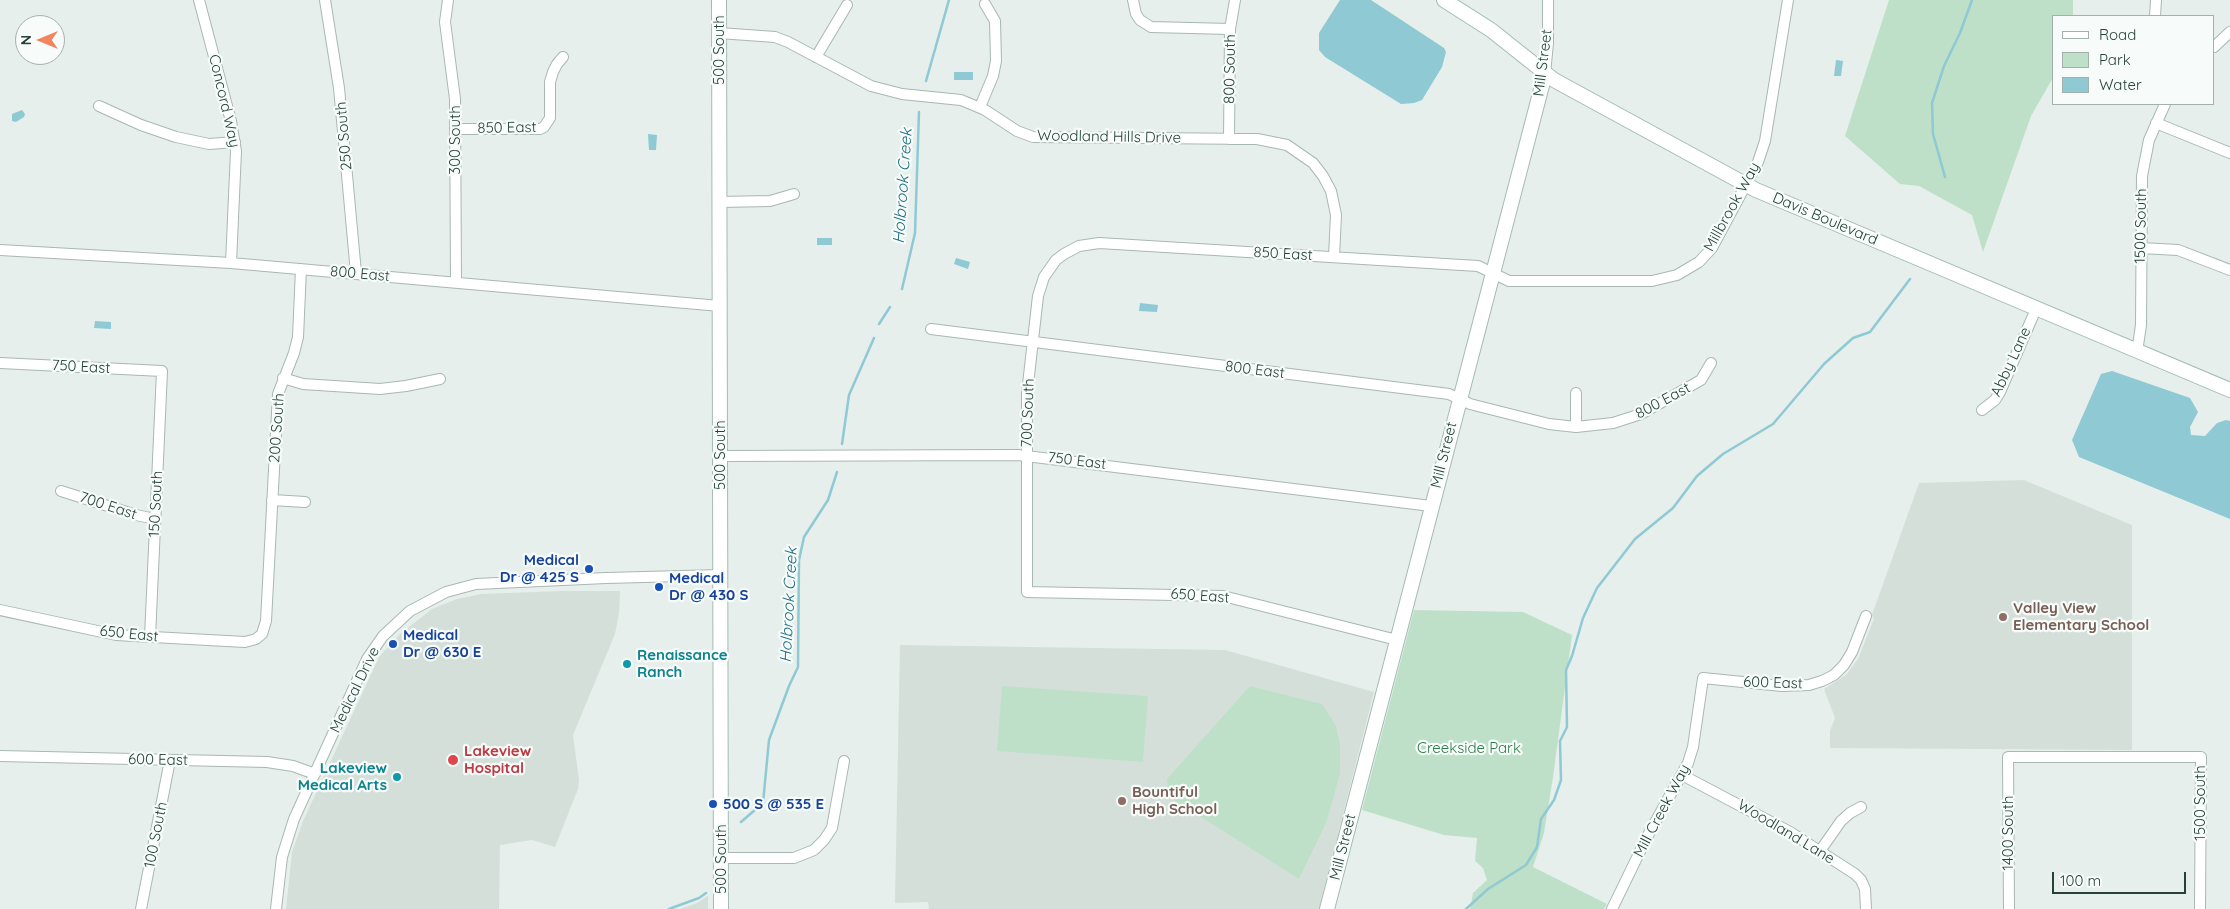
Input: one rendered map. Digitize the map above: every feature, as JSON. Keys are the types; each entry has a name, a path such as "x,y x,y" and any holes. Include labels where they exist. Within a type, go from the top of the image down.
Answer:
{"street":[{"name":"Concord Way","path":"199,0 235,142 237,166 231,263"},
{"name":"250 South","path":"326,0 340,88 356,273"},
{"name":"300 South","path":"448,0 445,22 454,83 456,282"},
{"name":"500 South","path":"719,0 721,909"},
{"path":"1132,0 1140,20 1151,27 1230,29"},
{"name":"800 South","path":"1229,139 1230,29 1235,0"},
{"name":"Davis Boulevard","path":"1444,0 1491,30 1545,74 1747,185 2230,390"},
{"name":"Mill Street","path":"1327,909 1545,74 1548,0"},
{"name":"Millbrook Way","path":"1492,274 1509,281 1644,282 1669,278 1685,272 1706,256 1747,185 1765,141 1788,0"},
{"path":"2155,15 2156,0"},
{"path":"980,107 993,76 996,61 995,21 985,4"},
{"path":"816,57 847,5"},
{"path":"2215,46 2230,32"},
{"name":"Woodland Hills Drive","path":"719,34 775,37 858,80 882,90 951,98 980,107 1017,131 1042,138 1257,139 1278,142 1296,150 1318,169 1327,183 1335,207 1334,257"},
{"name":"850 East","path":"455,129 540,129 544,127 550,118 550,82 557,64 563,57"},
{"name":"1500 South","path":"2137,352 2141,325 2140,248 2142,176 2149,140 2165,105"},
{"path":"99,106 141,125 176,137 209,144 235,142"},
{"path":"2156,123 2230,154"},
{"path":"719,202 770,201 794,194"},
{"name":"850 East","path":"1073,249 1086,244 1099,243 1334,257 1478,266 1492,274"},
{"path":"2140,248 2178,250 2230,270"},
{"name":"700 South","path":"1027,592 1027,393 1038,296 1044,276 1056,260 1073,249"},
{"name":"800 East","path":"0,250 231,263 720,306"},
{"name":"200 South","path":"259,637 266,625 278,394 294,353 298,337 302,269"},
{"name":"Abby Lane","path":"1982,410 1995,400 2000,392 2036,309"},
{"name":"800 East","path":"931,329 1449,394 1470,404 1549,424 1576,427 1613,424 1641,414 1702,380 1711,363"},
{"name":"750 East","path":"0,363 162,371"},
{"name":"150 South","path":"150,637 162,371"},
{"path":"283,378 302,384 380,388 406,386 440,379"},
{"path":"1576,393 1576,427"},
{"name":"750 East","path":"720,456 1027,455 1431,506"},
{"name":"700 East","path":"61,491 136,515 155,519"},
{"path":"272,500 305,502"},
{"name":"Medical Drive","path":"276,909 278,879 285,846 294,819 362,668 374,647 400,619 432,598 461,587 492,582 720,575"},
{"name":"650 East","path":"1027,592 1223,596 1397,640"},
{"name":"650 East","path":"0,610 110,634 245,642 259,637"},
{"name":"600 East","path":"1703,678 1782,686 1808,685 1822,681 1834,675 1844,665 1852,652 1866,616"},
{"name":"Mill Creek Way","path":"1612,909 1647,837 1682,775 1693,747 1703,678"},
{"name":"600 East","path":"0,756 273,762 293,766 315,774"},
{"name":"1400 South","path":"2009,909 2008,757 2200,757"},
{"name":"1500 South","path":"2200,757 2200,909"},
{"name":"100 South","path":"141,909 170,760"},
{"path":"721,858 794,858 807,853 819,845 828,834 834,821 844,761"},
{"name":"Woodland Lane","path":"1682,775 1760,815 1820,851 1861,880 1866,909"},
{"path":"1820,851 1841,821 1861,807"}],"shaded area":[{"name":"Valley View Elementary School","path":"2024,480 2132,525 2132,750 1830,748 1830,731 1835,718 1824,689 1846,675 1858,659 1874,619 1872,615 1919,483"},
{"name":"Lakeview Hospital","path":"620,591 619,613 615,634 573,735 579,780 578,789 555,847 532,840 500,845 499,909 286,909 292,852 303,821 379,657 400,634 432,609 457,599 481,594"},
{"name":"Bountiful High School","path":"900,645 1225,650 1374,692 1319,909 929,909 928,902 895,903"},
{"path":"708,896 708,909 680,909 697,903"}],"green space":[{"path":"1889,0 2073,0 2073,15 2052,15 2052,79 2031,116 1983,252 1972,215 1919,186 1900,184 1845,136"},
{"name":"Creekside Park","path":"1414,610 1523,612 1572,635 1544,833 1533,867 1607,904 1604,909 1470,909 1473,893 1487,880 1483,868 1475,861 1477,838 1444,835 1362,810"},
{"path":"1002,686 1148,696 1143,762 997,751"},
{"path":"1250,686 1322,704 1336,726 1340,744 1340,774 1326,823 1299,879 1168,796 1167,779"}],"water":[{"path":"1340,0 1371,0 1444,48 1446,52 1442,67 1422,100 1401,104 1325,57 1319,50 1319,33"},
{"path":"1836,60 1843,61 1841,76 1834,76"},
{"path":"954,72 973,72 973,80 954,80"},
{"path":"22,110 25,114 24,117 16,122 12,121 12,114"},
{"path":"648,134 657,135 656,150 649,150"},
{"path":"817,238 832,238 832,245 817,245"},
{"path":"956,258 970,262 968,269 954,264"},
{"path":"1140,303 1158,305 1157,312 1139,311"},
{"path":"95,321 111,322 111,329 94,328"},
{"path":"2112,371 2190,398 2198,412 2190,427 2191,435 2205,436 2217,423 2226,420 2230,421 2230,519 2079,457 2072,440 2101,374"}],"waterway":[{"name":"Holbrook Creek","path":"926,81 949,0"},
{"path":"1945,177 1933,134 1932,103 1944,66 1960,33 1972,0"},
{"name":"Holbrook Creek","path":"902,289 915,233 919,112"},
{"path":"1466,909 1488,889 1526,865 1537,847 1541,819 1554,800 1561,780 1560,741 1567,727 1566,670 1583,618 1597,588 1635,539 1673,508 1697,476 1723,454 1773,424 1824,364 1853,338 1870,332 1910,279"},
{"path":"879,324 890,307"},
{"name":"Holbrook Creek","path":"842,444 849,395 874,338"},
{"name":"Holbrook Creek","path":"741,822 763,803 769,740 798,667 799,560 804,537 828,500 837,472"},
{"name":"Holbrook Creek","path":"669,909 699,898 706,893"}],"place":[{"name":"Medical Dr @ 425 S","path":"589,569"},
{"name":"Medical Dr @ 430 S","path":"659,587"},
{"name":"Valley View Elementary School","path":"2003,617"},
{"name":"Medical Dr @ 630 E","path":"393,644"},
{"name":"Renaissance Ranch","path":"627,664"},
{"name":"Lakeview Hospital","path":"453,760"},
{"name":"Lakeview Medical Arts","path":"397,777"},
{"name":"Bountiful High School","path":"1122,801"},
{"name":"500 S @ 535 E","path":"713,804"}]}
